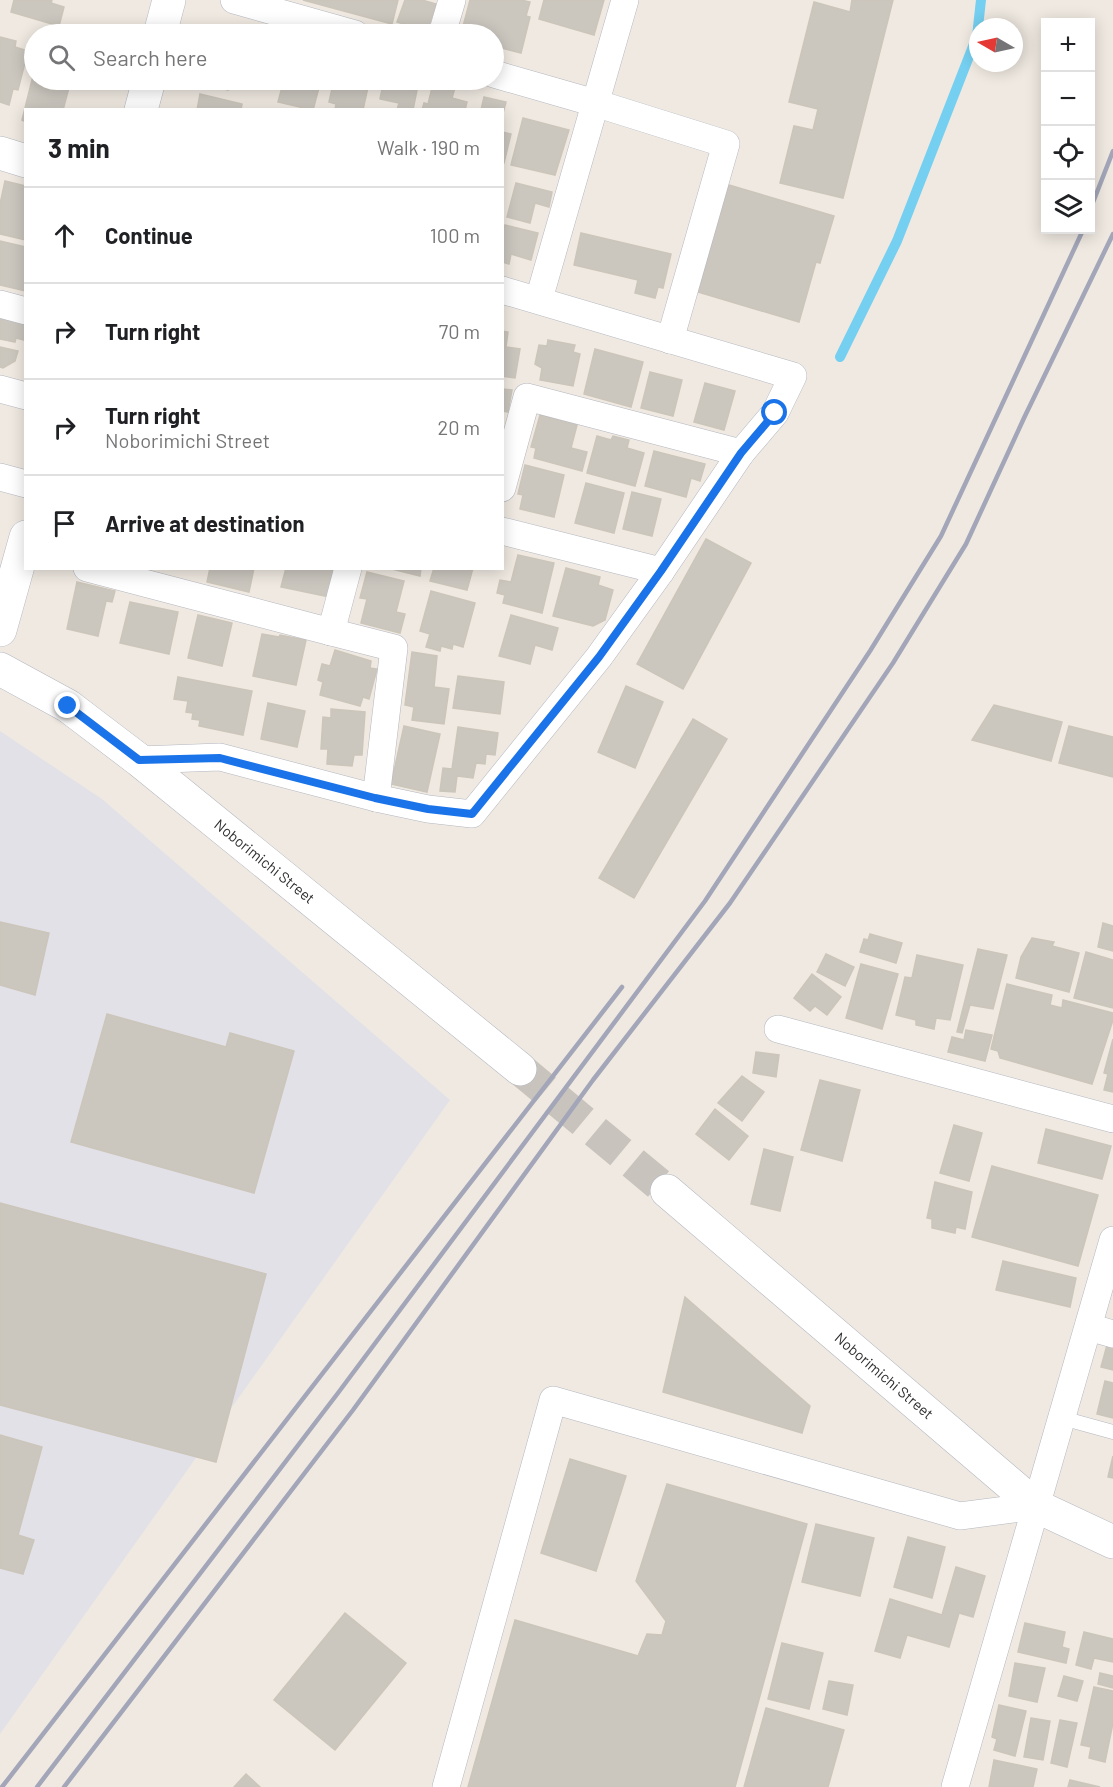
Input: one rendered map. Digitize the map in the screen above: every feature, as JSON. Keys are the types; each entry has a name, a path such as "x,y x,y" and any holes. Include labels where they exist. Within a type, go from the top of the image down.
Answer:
{"street":[{"path":"163,24 169,0"},
{"path":"234,0 319,24"},
{"path":"445,24 452,0"},
{"path":"539,299 625,0"},
{"path":"504,77 726,144 670,340"},
{"path":"142,108 146,90"},
{"path":"0,153 24,160"},
{"path":"139,760 220,758 375,798 428,809 472,814 599,657 741,453 775,413 793,376 504,290"},
{"path":"0,304 24,310"},
{"path":"0,389 24,395"},
{"path":"504,481 527,397 741,453"},
{"path":"0,477 24,483"},
{"path":"504,532 661,571"},
{"path":"0,630 24,547"},
{"path":"95,570 394,648 375,798"},
{"path":"331,632 347,570"},
{"name":"Noborimichi Street","path":"0,669 68,706 139,760 520,1069"},
{"path":"778,1029 1113,1119"},
{"name":"Noborimichi Street","path":"667,1191 1036,1506 1113,1542"},
{"path":"955,1787 1062,1418 1101,1331 1113,1240"},
{"path":"446,1787 553,1400 960,1516 1036,1506"}],"lane":[{"path":"1062,1418 1113,1432"}],"shaded area":[{"path":"0,731 102,799 450,1100 0,1734"}],"building":[{"path":"14,0 52,0 51,3 64,7 60,24 11,12"},
{"path":"303,0 398,0 392,24"},
{"path":"405,0 422,0 436,4 429,24 397,22"},
{"path":"470,0 530,2 526,16 530,17 521,53 504,49 504,24 464,24"},
{"path":"544,0 604,0 594,35 539,19"},
{"path":"852,0 893,0 843,198 780,183 794,126 813,130 818,109 789,102 814,2 850,12"},
{"path":"0,37 16,41 15,47 24,50 24,67 18,90 13,89 9,105 0,102"},
{"path":"30,90 68,90 64,108 25,108"},
{"path":"281,90 318,90 314,108 278,102"},
{"path":"332,90 367,90 363,108 335,108 336,104 329,102"},
{"path":"382,90 417,90 413,108 398,108 399,103 380,99"},
{"path":"432,90 454,90 452,98 467,102 466,108 423,108 424,103 428,104"},
{"path":"200,94 242,104 241,108 197,108"},
{"path":"484,97 506,102 504,110 481,108"},
{"path":"523,118 569,130 555,175 511,165"},
{"path":"504,132 511,134 504,163"},
{"path":"5,181 24,186 24,240 0,234 0,204"},
{"path":"516,183 552,192 549,207 535,203 530,223 507,217"},
{"path":"729,185 834,216 820,263 816,262 799,322 698,292"},
{"path":"505,225 538,233 531,260 511,254 509,264 504,263"},
{"path":"581,233 671,254 663,288 658,287 655,298 635,293 638,280 574,265"},
{"path":"0,241 24,247 24,291 0,285"},
{"path":"0,318 24,323 24,340 16,338 15,342 0,339"},
{"path":"504,331 508,332 506,347 520,349 515,378 504,376"},
{"path":"548,340 575,345 573,352 580,354 573,386 540,380 542,368 535,364 539,345 547,346"},
{"path":"0,347 18,351 15,361 3,368 0,367"},
{"path":"595,349 643,362 631,407 584,394"},
{"path":"650,372 682,380 673,416 641,408"},
{"path":"705,383 735,391 724,430 694,422"},
{"path":"504,389 512,390 508,412 504,411"},
{"path":"540,415 577,425 571,448 587,452 582,471 534,458 536,448 531,447"},
{"path":"597,436 611,440 613,436 629,440 627,448 644,453 635,486 587,473"},
{"path":"654,451 705,464 700,481 691,478 686,497 645,486"},
{"path":"525,465 564,475 554,517 520,509 523,495 518,494"},
{"path":"586,483 624,493 614,533 575,523"},
{"path":"632,492 661,499 652,536 623,529"},
{"path":"706,539 751,563 683,689 637,664"},
{"path":"518,555 554,563 542,613 503,603 505,595 497,593 500,580 511,582"},
{"path":"566,568 600,577 598,585 613,590 605,620 593,626 553,616"},
{"path":"210,570 254,570 249,592 207,582"},
{"path":"285,570 336,570 330,597 281,587"},
{"path":"396,570 421,570 420,576"},
{"path":"433,570 472,570 467,590 430,581"},
{"path":"367,572 404,581 396,612 405,614 400,633 361,623 367,599 360,598"},
{"path":"77,582 115,591 112,602 106,601 98,636 67,629"},
{"path":"431,591 475,603 463,647 453,644 452,649 441,646 440,651 426,647 430,634 420,631"},
{"path":"130,602 178,612 169,654 120,643"},
{"path":"198,615 232,623 222,666 188,658"},
{"path":"511,615 558,628 552,650 535,645 530,664 499,656"},
{"path":"262,634 306,640 296,685 253,676"},
{"path":"335,650 371,661 370,668 377,669 369,699 363,697 360,706 320,695 323,682 318,680 322,664 330,666"},
{"path":"412,652 437,656 434,687 449,689 444,724 412,720 414,707 405,705"},
{"path":"458,676 504,682 500,714 453,708"},
{"path":"178,677 252,691 243,735 199,726 200,720 192,719 193,713 186,712 188,701 174,699"},
{"path":"626,686 663,702 635,768 598,752"},
{"path":"268,703 305,711 297,747 261,739"},
{"path":"994,705 1062,722 1051,761 972,740"},
{"path":"331,709 365,712 362,755 354,755 352,766 327,764 328,749 321,749 323,717 331,718"},
{"path":"693,719 727,739 634,898 599,878"},
{"path":"404,726 440,734 427,792 391,784"},
{"path":"1069,726 1113,737 1113,777 1059,763"},
{"path":"458,727 498,733 495,755 486,754 485,764 476,763 473,778 457,776 455,792 440,791 443,768 452,769"},
{"path":"0,922 49,933 35,995 0,985"},
{"path":"1103,923 1113,926 1113,951 1098,947"},
{"path":"870,934 902,943 896,963 860,952 864,939 868,940"},
{"path":"1032,938 1054,942 1052,946 1079,953 1069,992 1016,978 1021,957"},
{"path":"978,949 1007,955 993,1009 970,1005 962,1033 957,1032"},
{"path":"1086,952 1113,960 1113,1008 1074,998"},
{"path":"826,954 854,967 845,986 817,972"},
{"path":"917,955 963,965 950,1020 936,1018 934,1029 916,1025 916,1020 896,1015 905,977 912,978"},
{"path":"861,964 898,974 882,1029 846,1018"},
{"path":"812,974 841,997 827,1015 815,1006 810,1011 794,998"},
{"path":"1007,984 1052,995 1050,1005 1062,1008 1063,1000 1113,1013 1113,1020 1092,1084 1000,1058 998,1051 991,1049"},
{"path":"107,1014 226,1047 230,1033 294,1051 254,1193 71,1142"},
{"path":"966,1030 992,1035 985,1061 948,1052 952,1037 964,1040"},
{"path":"1113,1039 1113,1092 1104,1090 1108,1074 1104,1073"},
{"path":"756,1052 779,1055 776,1077 753,1073"},
{"path":"742,1076 764,1092 742,1121 718,1103"},
{"path":"820,1080 860,1090 842,1161 801,1150"},
{"path":"715,1109 748,1136 729,1160 696,1134"},
{"path":"954,1125 982,1133 969,1181 940,1173"},
{"path":"1046,1129 1111,1146 1102,1179 1038,1163"},
{"path":"764,1149 793,1157 780,1211 751,1204"},
{"path":"992,1166 1098,1195 1078,1266 972,1237"},
{"path":"935,1182 972,1192 965,1229 956,1227 955,1233 932,1228 932,1219 927,1218"},
{"path":"0,1203 266,1274 216,1462 0,1405"},
{"path":"1003,1261 1076,1278 1070,1307 996,1290"},
{"path":"685,1297 810,1406 802,1433 663,1392"},
{"path":"1107,1345 1113,1346 1113,1370 1101,1367"},
{"path":"1105,1381 1113,1383 1113,1418 1097,1414"},
{"path":"0,1435 42,1447 18,1535 34,1540 23,1574 0,1568"},
{"path":"1113,1456 1113,1478 1108,1477"},
{"path":"570,1459 626,1476 596,1571 541,1553"},
{"path":"667,1484 807,1524 735,1787 468,1787 515,1620 638,1656 647,1634 662,1635 666,1621 636,1581"},
{"path":"816,1524 874,1538 860,1596 802,1582"},
{"path":"908,1537 945,1547 932,1598 894,1587"},
{"path":"956,1567 985,1576 973,1617 959,1613 949,1647 907,1635 900,1658 875,1651 890,1599 942,1615"},
{"path":"345,1613 406,1663 335,1750 274,1700"},
{"path":"1025,1623 1065,1632 1062,1647 1069,1649 1066,1663 1018,1652"},
{"path":"1084,1632 1113,1639 1113,1662 1094,1658 1091,1669 1076,1665"},
{"path":"782,1643 823,1653 809,1709 768,1699"},
{"path":"1015,1663 1045,1668 1037,1702 1009,1696"},
{"path":"1100,1673 1113,1676 1113,1688 1098,1684"},
{"path":"1064,1676 1083,1681 1077,1701 1058,1696"},
{"path":"829,1681 853,1685 847,1715 823,1709"},
{"path":"1094,1687 1113,1691 1113,1723 1105,1762 1089,1758 1091,1747 1081,1745"},
{"path":"999,1705 1026,1711 1015,1756 994,1750 997,1739 992,1737"},
{"path":"766,1708 844,1730 828,1787 744,1787"},
{"path":"1031,1718 1050,1721 1043,1760 1024,1757"},
{"path":"1060,1720 1077,1723 1067,1767 1051,1763"},
{"path":"994,1760 1037,1769 1033,1787 989,1787"},
{"path":"246,1774 260,1787 234,1787"},
{"path":"1070,1780 1100,1787 1068,1787"}],"waterway":[{"path":"979,18 981,0"},
{"path":"840,357 897,241 969,56"}],"tunnel":[{"path":"520,1069 667,1191"}],"railway":[{"path":"1095,197 1113,151"},
{"path":"37,1787 338,1393 705,901 870,651 941,536 1081,234"},
{"path":"64,1787 353,1410 593,1080 730,903 893,663 966,544 1113,234"},
{"path":"2,1787 622,987"}],"route":[{"path":"68,706 139,760 220,758 375,798 428,809 472,814 599,657 741,453 775,413"}]}
